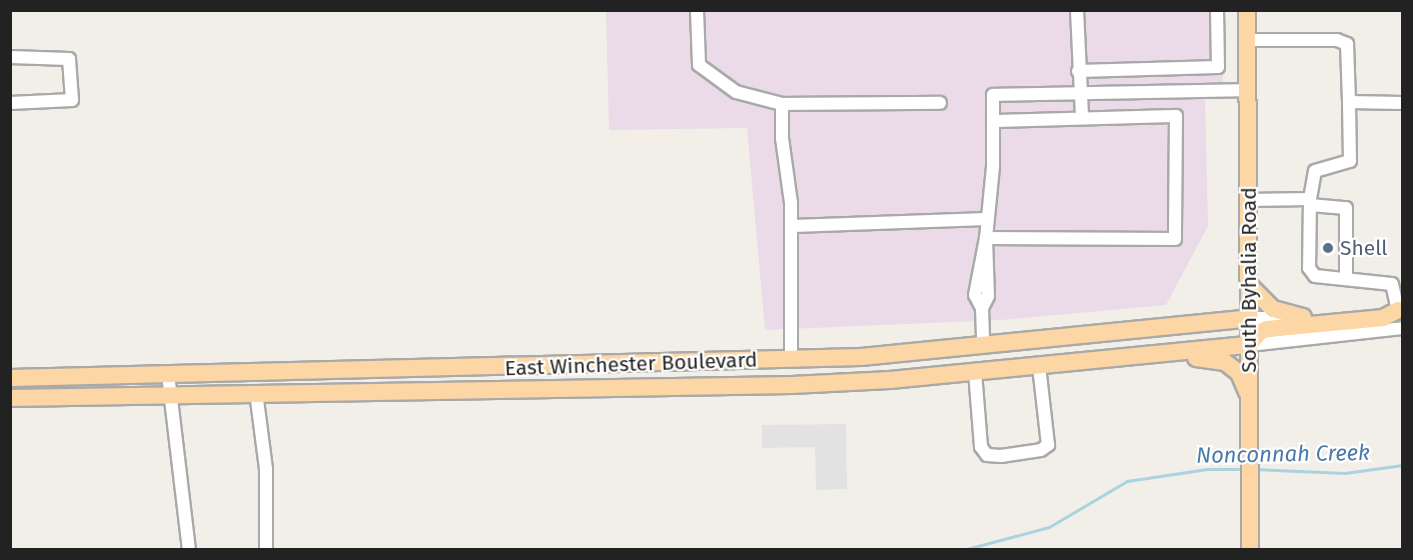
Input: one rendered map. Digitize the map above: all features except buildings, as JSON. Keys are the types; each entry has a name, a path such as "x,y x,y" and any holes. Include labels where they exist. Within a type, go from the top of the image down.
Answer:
{"main road":[{"name":"South Byhalia Road","path":"1247,10 1250,549"},
{"path":"1249,285 1273,309 1303,317"},
{"path":"1249,345 1260,332 1267,329 1383,318 1400,310"},
{"path":"1068,363 1122,350 1233,338 1248,326 1250,318"},
{"name":"East Winchester Boulevard","path":"10,378 791,359 983,346 1250,318"},
{"name":"East Winchester Boulevard","path":"10,398 256,392 792,385 975,372 1249,345"},
{"path":"975,372 983,346"},
{"path":"1068,363 1076,367 1208,357 1225,362 1239,374 1250,399"}],"street":[{"path":"697,10 699,65 736,92 782,104 940,103"},
{"path":"1077,10 1078,71 1083,93 1082,118"},
{"path":"1078,71 1218,67 1217,10"},
{"path":"1247,40 1337,40 1347,44 1350,161 1315,171 1310,202 1309,268 1315,276 1346,277 1392,284 1400,310 1303,317 1250,318"},
{"path":"10,57 69,59 72,100 10,103"},
{"path":"983,346 982,308 988,296 986,238 993,95 1247,90"},
{"path":"1349,102 1402,103"},
{"path":"782,104 792,226 791,359"},
{"path":"986,238 1175,239 1176,116 993,121"},
{"path":"1248,200 1310,202 1346,208 1346,277"},
{"path":"792,226 987,219"},
{"path":"1249,345 1402,328"},
{"path":"975,372 981,447 987,455 1001,456 1041,450 1048,445 1039,366"},
{"path":"168,374 189,549"},
{"path":"256,392 266,469 266,549"}],"shaded area":[{"path":"606,11 1222,11 1223,98 1205,98 1208,226 1166,305 1001,320 765,330 747,128 609,130"},
{"path":"846,424 847,489 816,490 815,447 762,448 762,425"}],"waterway":[{"name":"Nonconnah Creek","path":"1255,469 1345,473 1402,465"},
{"name":"Nonconnah Creek","path":"963,550 1049,527 1127,481 1207,469 1245,469"}],"place":[{"name":"Shell","path":"1328,248"}]}
